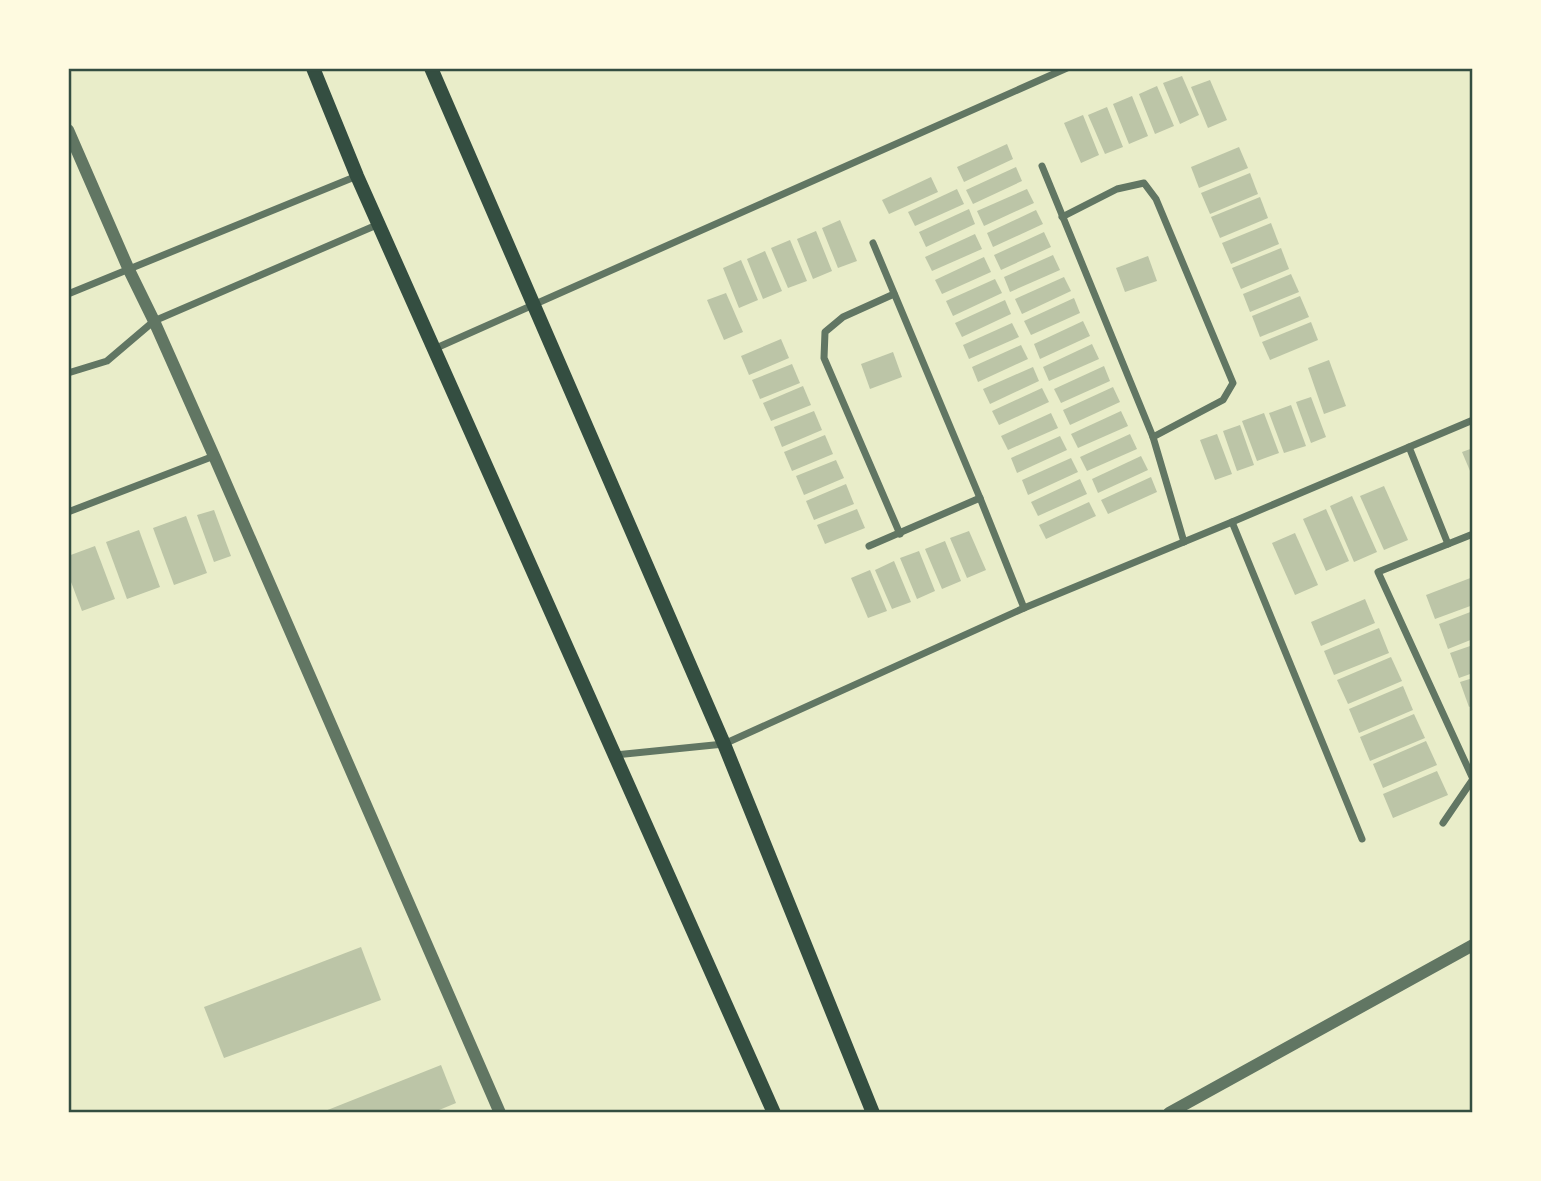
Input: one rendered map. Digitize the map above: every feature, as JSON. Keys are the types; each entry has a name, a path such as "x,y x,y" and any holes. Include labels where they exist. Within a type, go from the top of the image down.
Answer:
{"main road":[{"path":"313,68 357,176 774,1113"},
{"path":"431,68 724,744 873,1113"}],"street":[{"path":"434,349 1067,68"},
{"path":"68,130 214,456 500,1113"},
{"path":"1042,166 1153,437 1184,542"},
{"path":"68,294 357,176"},
{"path":"1062,216 1117,189 1144,183 1156,199 1219,348 1233,383 1223,400 1153,437"},
{"path":"68,373 107,361 154,321 379,224"},
{"path":"873,243 1024,608"},
{"path":"894,293 844,317 825,332 824,358 900,534"},
{"path":"615,755 724,744 1024,608 1473,420"},
{"path":"1409,447 1448,544"},
{"path":"68,512 214,456"},
{"path":"869,545 980,498"},
{"path":"1232,522 1362,839"},
{"path":"1443,823 1473,779 1378,572 1473,534"},
{"path":"1169,1113 1473,945"}],"building":[{"path":"1182,76 1199,115 1180,124 1163,83"},
{"path":"1210,80 1227,120 1208,128 1191,87"},
{"path":"1157,86 1174,126 1155,134 1139,94"},
{"path":"1132,96 1148,136 1129,144 1113,104"},
{"path":"1107,107 1123,147 1105,154 1088,115"},
{"path":"1083,115 1099,155 1081,163 1064,123"},
{"path":"1007,144 1013,159 964,182 957,167"},
{"path":"1239,147 1248,168 1199,188 1191,167"},
{"path":"1016,167 1022,181 973,204 966,190"},
{"path":"1250,173 1258,194 1210,214 1201,193"},
{"path":"931,177 938,192 889,214 882,200"},
{"path":"957,189 964,204 915,226 908,212"},
{"path":"1027,189 1034,203 984,226 977,211"},
{"path":"1260,197 1268,218 1220,238 1211,217"},
{"path":"969,209 975,224 926,247 919,232"},
{"path":"1036,210 1043,224 993,247 987,233"},
{"path":"840,220 857,261 838,268 822,228"},
{"path":"1271,223 1279,244 1231,264 1222,243"},
{"path":"816,231 832,271 813,279 797,239"},
{"path":"1044,232 1051,247 1001,270 994,255"},
{"path":"975,234 982,249 932,271 925,257"},
{"path":"790,240 807,281 788,288 771,248"},
{"path":"1281,248 1289,269 1241,289 1232,268"},
{"path":"765,251 782,291 763,299 747,259"},
{"path":"1053,255 1060,270 1010,292 1004,277"},
{"path":"1148,256 1157,281 1125,292 1116,268"},
{"path":"984,257 991,272 942,294 935,280"},
{"path":"741,260 758,300 739,308 723,268"},
{"path":"1291,274 1299,292 1250,312 1243,294"},
{"path":"1064,277 1071,291 1022,314 1015,299"},
{"path":"995,279 1002,293 953,316 946,301"},
{"path":"726,293 743,332 724,340 707,300"},
{"path":"1300,296 1309,317 1260,337 1252,316"},
{"path":"1074,298 1080,313 1031,335 1024,321"},
{"path":"1005,300 1011,314 962,337 955,323"},
{"path":"1083,321 1090,336 1040,359 1034,344"},
{"path":"1311,322 1318,340 1270,360 1262,342"},
{"path":"1012,323 1019,337 969,359 963,345"},
{"path":"781,339 789,358 749,375 741,356"},
{"path":"1092,344 1099,359 1049,381 1043,367"},
{"path":"1021,345 1028,359 978,382 972,367"},
{"path":"893,352 902,377 870,389 861,364"},
{"path":"1329,360 1346,406 1324,414 1308,368"},
{"path":"792,364 800,383 760,399 752,380"},
{"path":"1104,366 1110,381 1061,403 1054,389"},
{"path":"1033,367 1039,381 990,404 983,389"},
{"path":"803,386 811,405 771,421 763,403"},
{"path":"1113,387 1120,402 1070,425 1063,410"},
{"path":"1042,388 1049,402 999,425 992,411"},
{"path":"1311,397 1326,437 1311,443 1296,402"},
{"path":"1291,405 1306,446 1284,453 1269,413"},
{"path":"814,411 822,430 782,447 774,427"},
{"path":"1121,411 1128,426 1078,448 1071,434"},
{"path":"1051,413 1058,428 1008,450 1001,436"},
{"path":"1264,413 1279,453 1257,461 1242,421"},
{"path":"1240,425 1254,465 1237,471 1223,431"},
{"path":"1130,434 1137,449 1087,471 1080,457"},
{"path":"1217,434 1232,474 1215,480 1200,440"},
{"path":"825,435 833,454 792,471 784,452"},
{"path":"1060,436 1067,450 1017,473 1011,458"},
{"path":"1473,448 1473,478 1462,452"},
{"path":"1141,456 1148,470 1098,493 1092,479"},
{"path":"1071,458 1078,472 1028,495 1022,480"},
{"path":"836,460 844,478 804,495 796,476"},
{"path":"1151,477 1157,492 1108,514 1101,500"},
{"path":"1080,479 1087,494 1038,516 1031,502"},
{"path":"846,484 854,504 814,520 806,501"},
{"path":"1384,486 1408,540 1384,550 1360,496"},
{"path":"1352,496 1377,552 1354,562 1330,506"},
{"path":"1089,502 1096,516 1046,539 1039,525"},
{"path":"857,509 865,528 825,544 817,525"},
{"path":"1326,509 1349,561 1326,571 1303,519"},
{"path":"214,510 231,556 214,562 197,515"},
{"path":"186,516 207,573 174,585 153,528"},
{"path":"139,530 160,587 127,599 106,542"},
{"path":"969,531 986,570 967,578 950,538"},
{"path":"1295,533 1318,585 1295,595 1272,543"},
{"path":"945,541 961,581 942,589 925,549"},
{"path":"95,546 115,599 82,611 68,574 68,556"},
{"path":"919,551 935,591 917,599 900,558"},
{"path":"894,561 911,602 892,609 875,570"},
{"path":"870,570 887,611 868,618 851,578"},
{"path":"1473,577 1473,605 1435,619 1426,595"},
{"path":"1365,599 1375,623 1321,646 1311,622"},
{"path":"1473,611 1473,639 1448,649 1439,624"},
{"path":"1379,628 1389,653 1334,675 1324,651"},
{"path":"1473,645 1473,673 1459,678 1450,653"},
{"path":"1391,657 1402,681 1348,704 1337,680"},
{"path":"1473,678 1473,705 1469,707 1460,682"},
{"path":"1403,686 1413,710 1359,733 1349,709"},
{"path":"1414,714 1425,738 1370,761 1360,737"},
{"path":"1426,741 1437,765 1383,788 1373,764"},
{"path":"1437,771 1448,795 1393,818 1383,794"},
{"path":"361,947 381,1000 224,1058 204,1007"},
{"path":"441,1065 456,1103 432,1113 320,1113"}]}
